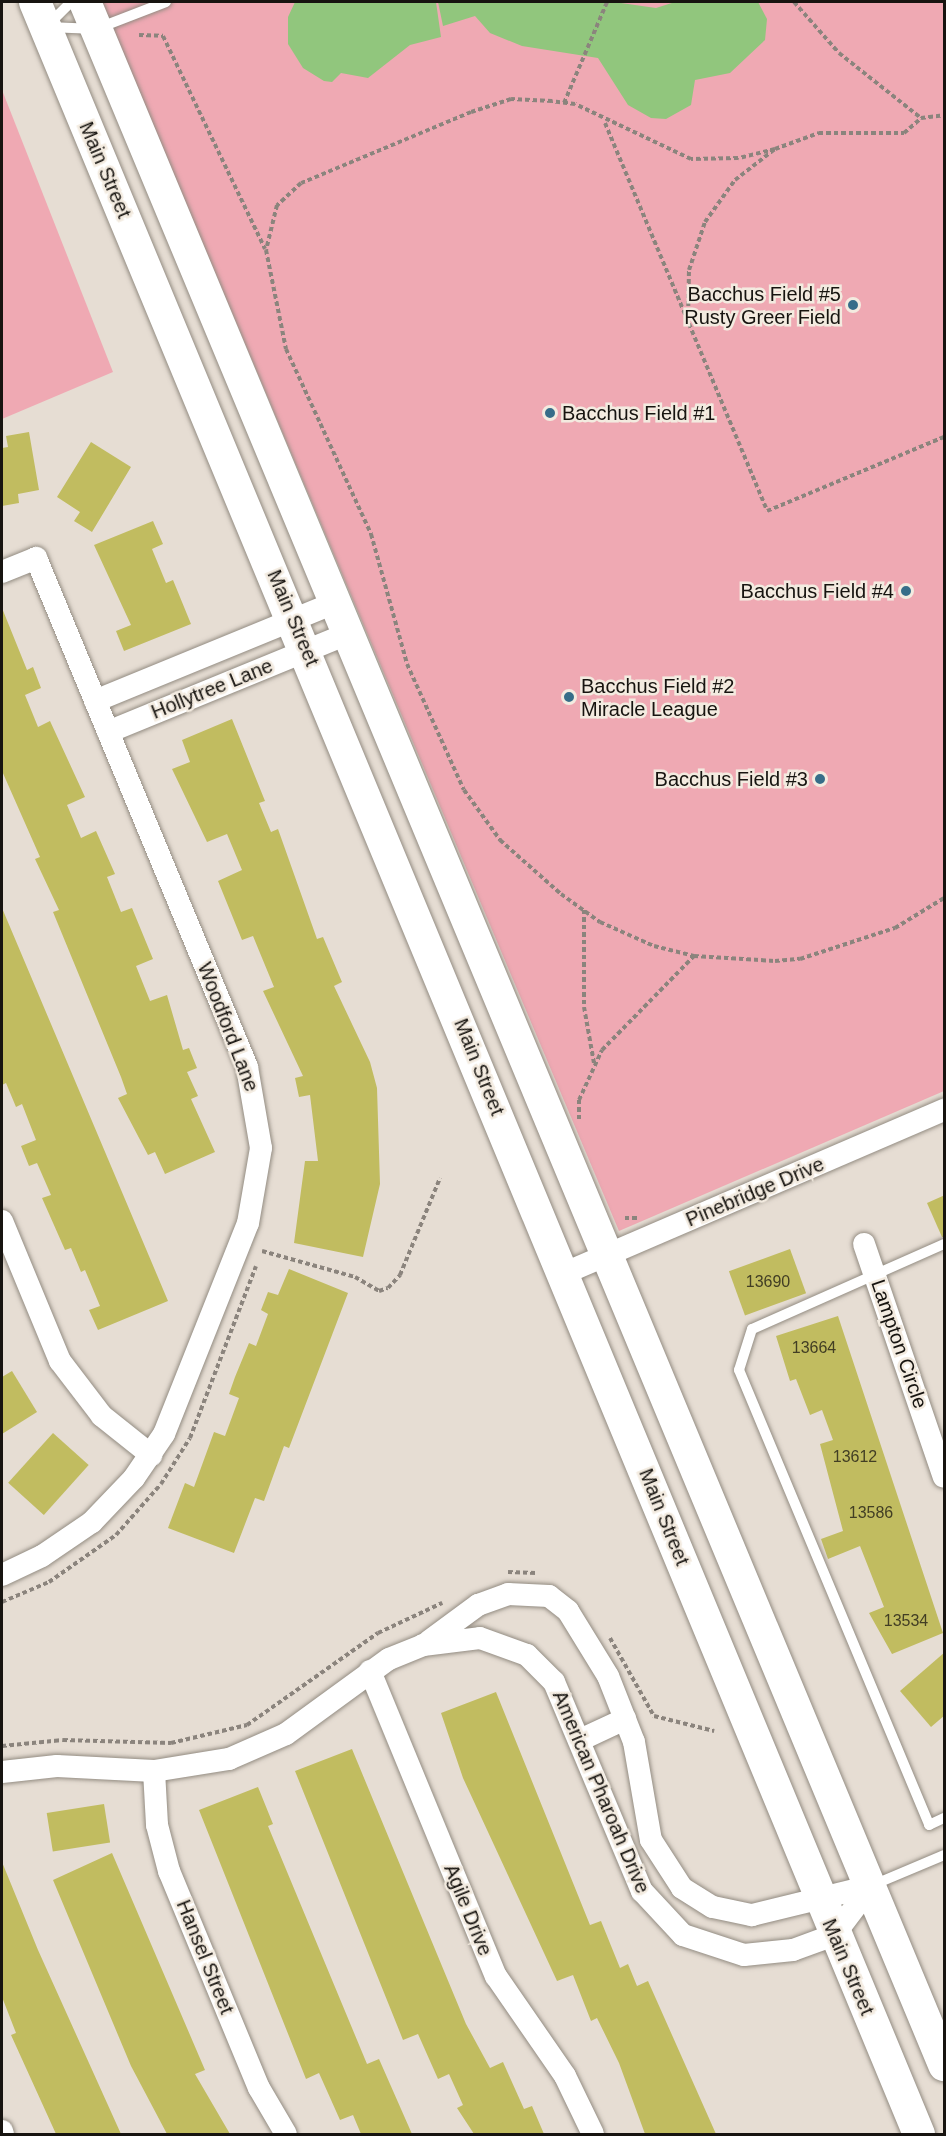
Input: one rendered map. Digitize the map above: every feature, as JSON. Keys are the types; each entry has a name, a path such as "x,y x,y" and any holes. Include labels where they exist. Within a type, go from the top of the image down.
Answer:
{"main road":[{"name":"Main Street","path":"41,14 307,650 565,1273 834,1935 919,2134"},
{"path":"91,15 349,633 604,1257 945,2065"}],"street":[{"name":"Woodford Lane","path":"2,572 36,558 254,1091 261,1161 254,1205 236,1255 183,1394 151,1455 86,1526 2,1575"},
{"name":"Hollytree Lane","path":"95,701 336,602"},
{"name":"Hollytree Lane","path":"108,732 349,633"},
{"name":"Pinebridge Drive","path":"565,1273 945,1110"},
{"path":"2,1221 60,1361 102,1416 151,1455"},
{"name":"Lampton Circle","path":"864,1244 945,1477"},
{"name":"American Pharoah Drive","path":"2,1772 57,1766 154,1771 209,1764 261,1746 303,1723 370,1671 423,1645 478,1605 517,1592 541,1593 573,1618 608,1676 640,1766 651,1840 682,1888 713,1906 752,1915 818,1896 871,1886"},
{"name":"American Pharoah Drive","path":"423,1645 480,1638 527,1655 558,1689 642,1891 675,1929 714,1949 753,1956 793,1950 834,1935"},
{"name":"Agile Drive","path":"370,1671 496,1976 565,2076 593,2134"},
{"path":"580,1740 625,1719"},
{"name":"Hansel Street","path":"154,1771 157,1825 169,1871 259,2088 286,2134"},
{"path":"834,1935 871,1886"}],"lane":[{"path":"41,14 71,2"},
{"path":"41,14 91,15 166,2"},
{"path":"945,1244 874,1273 752,1329 739,1370 928,1825 945,1818"},
{"path":"871,1886 944,1857"}],"path":[{"path":"564,103 607,2"},
{"path":"794,2 839,53 921,118"},
{"path":"139,35 163,36 266,250 286,350 371,534 407,664 433,729 464,790 500,840 584,910 654,945 694,956 800,959 895,928 945,898"},
{"path":"266,250 277,205 301,183 511,99 564,103 691,159 738,158 776,149 819,134 903,133 921,118 945,115"},
{"path":"605,122 767,511 943,437"},
{"path":"688,322 690,270 705,222 735,180 776,149"},
{"path":"584,910 584,1007 594,1064"},
{"path":"579,1125 579,1100 594,1064 616,1034 632,1025 673,972 694,956"},
{"path":"236,1255 256,1266 263,1247 380,1290 388,1288 400,1275 440,1178"},
{"path":"619,1214 636,1243"},
{"path":"503,1573 520,1569 544,1575"},
{"path":"2,1746 63,1740 171,1743 247,1725 378,1633 452,1597"},
{"path":"606,1634 624,1656 654,1716 714,1731"}],"shaded area":[{"path":"101,2 944,2 944,1091 619,1231"},
{"path":"295,2 436,2 441,37 410,45 368,78 341,73 332,82 324,81 303,68 288,44 288,17"},
{"path":"438,2 614,2 656,8 675,2 758,2 767,19 765,40 730,73 695,80 691,105 666,119 651,118 628,105 598,58 522,46 490,33 475,16 443,26"},
{"path":"2,90 113,372 2,419"}],"building":[{"path":"29,432 39,490 18,494 19,503 2,506 2,448 8,447 6,436"},
{"path":"91,442 131,467 92,532 74,521 80,512 57,497"},
{"path":"153,521 163,544 152,549 166,583 173,580 191,624 124,651 116,631 131,625 94,545"},
{"path":"2,608 27,670 33,667 41,688 25,695 38,727 50,721 85,797 67,805 81,838 96,831 115,874 107,877 121,912 132,908 153,959 136,966 150,1001 167,995 183,1050 189,1048 197,1068 187,1072 198,1096 191,1099 215,1152 165,1174 155,1152 148,1155 118,1098 127,1094 121,1077 53,912 59,910 35,859 40,857 2,771"},
{"path":"232,719 265,801 259,803 271,832 278,829 317,939 323,937 342,982 334,986 370,1062 377,1088 380,1184 363,1257 294,1243 305,1161 318,1161 310,1095 299,1097 295,1078 303,1076 263,991 274,987 253,936 242,940 218,881 242,870 227,834 207,842 172,769 190,762 182,740"},
{"path":"2,908 168,1301 98,1330 89,1310 100,1306 85,1270 81,1272 71,1248 65,1250 42,1198 51,1195 37,1163 29,1166 21,1146 36,1140 22,1104 16,1107 6,1083 2,1085"},
{"path":"945,1195 945,1237 942,1237 927,1203"},
{"path":"790,1249 806,1293 745,1315 729,1271"},
{"path":"289,1269 348,1293 289,1448 284,1446 264,1501 255,1498 234,1553 168,1528 185,1483 194,1487 214,1432 225,1436 239,1398 229,1394 235,1377 249,1343 256,1346 268,1314 261,1310 268,1292 278,1295"},
{"path":"838,1316 943,1633 892,1654 869,1613 884,1607 860,1546 828,1559 821,1539 843,1531 820,1444 833,1440 822,1410 810,1415 796,1379 790,1381 776,1336"},
{"path":"12,1371 37,1412 2,1434 2,1377"},
{"path":"53,1433 89,1465 44,1515 8,1483"},
{"path":"945,1652 945,1715 931,1727 900,1691"},
{"path":"496,1692 590,1925 601,1921 620,1968 628,1964 637,1986 648,1981 716,2134 645,2134 619,2063 597,2018 591,2021 573,1975 557,1981 463,1778 441,1713"},
{"path":"352,1749 466,2024 490,2068 503,2062 524,2109 532,2106 544,2134 474,2134 457,2108 463,2105 449,2074 438,2079 418,2034 403,2040 295,1771"},
{"path":"258,1787 273,1824 268,1826 367,2064 379,2059 412,2134 361,2134 353,2115 340,2120 319,2073 306,2079 199,1810"},
{"path":"104,1804 110,1843 53,1852 47,1813"},
{"path":"112,1853 205,2070 195,2074 230,2134 167,2134 131,2066 53,1880"},
{"path":"2,1862 38,1950 121,2134 56,2134 11,2035 16,2033 2,1997"}],"place":[{"name":"Bacchus Field #5 Rusty Greer Field","path":"853,305"},
{"name":"Bacchus Field #1","path":"550,413"},
{"name":"Bacchus Field #4","path":"906,591"},
{"name":"Bacchus Field #2 Miracle League","path":"569,697"},
{"name":"Bacchus Field #3","path":"820,779"}]}
